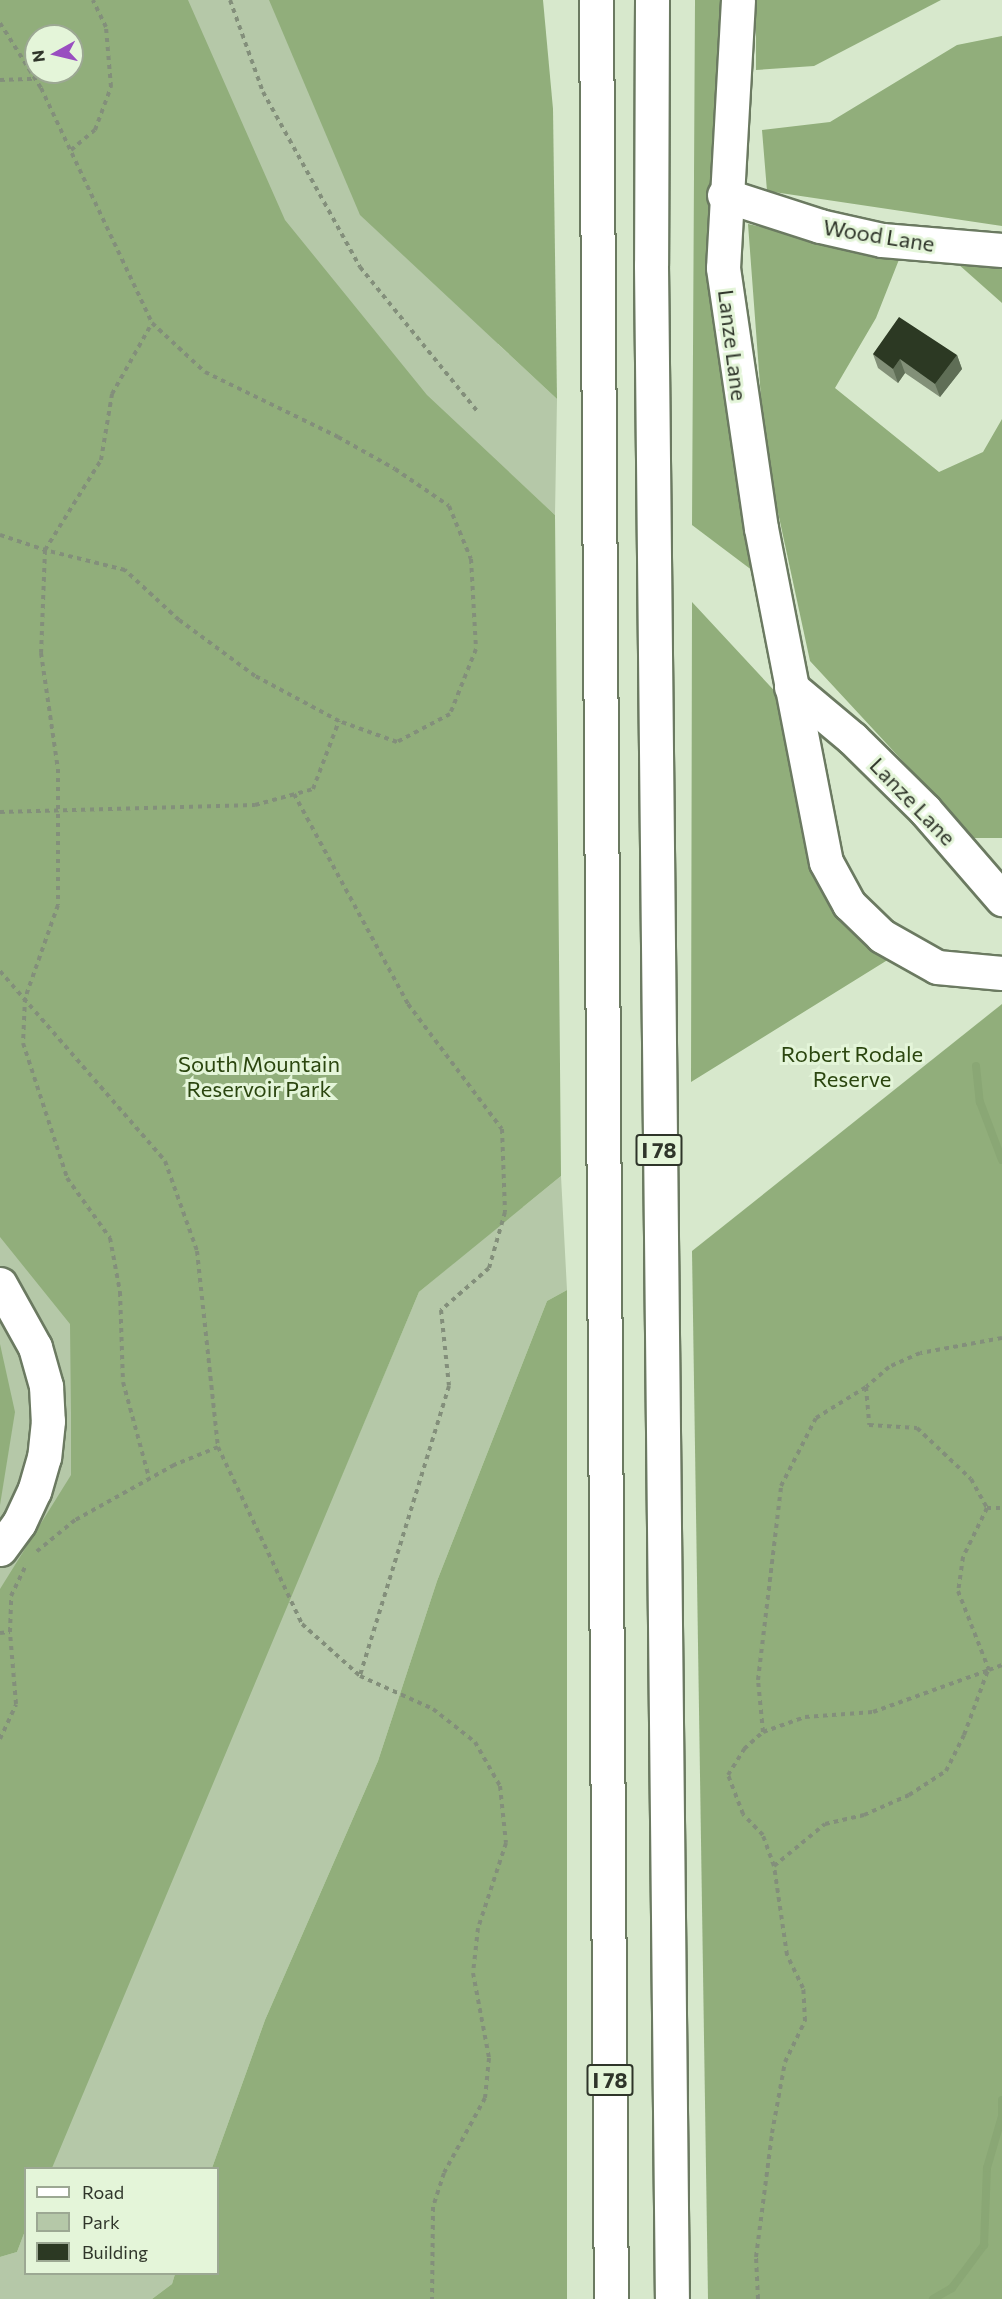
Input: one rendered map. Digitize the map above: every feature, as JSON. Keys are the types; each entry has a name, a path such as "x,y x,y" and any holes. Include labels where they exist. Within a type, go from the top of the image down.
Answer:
{"main road":[{"name":"I 78","path":"596,0 611,2299"},
{"name":"I 78","path":"652,0 651,301 672,2299"},
{"name":"Lanze Lane","path":"738,0 737,59 724,195 723,268 741,410 791,687 826,862 849,903 882,936 937,967 1002,973"},
{"name":"Wood Lane","path":"724,195 820,226 882,240 1002,250"},
{"name":"Lanze Lane","path":"791,687 852,738 925,810 1002,898"},
{"path":"0,1284 35,1347 46,1386 48,1421 44,1457 34,1491 19,1523 0,1549"}],"path":[{"path":"70,150 95,130 111,87 106,27 93,0"},
{"path":"230,0 263,92 360,267 477,411"},
{"path":"0,23 24,62"},
{"path":"0,80 24,80"},
{"path":"0,535 45,550 125,570 179,620 255,676 339,721 397,742 450,714 476,649 471,559 448,506 394,469 338,437 205,372 152,323 37,84"},
{"path":"149,1478 123,1382 120,1292 110,1238 67,1178 46,1121 23,1043 26,998 58,904 58,769 41,653 45,550 101,460 112,394 152,323"},
{"path":"0,812 57,808 156,811 255,805 313,789 339,721"},
{"path":"294,794 408,1004 502,1129 506,1212 489,1269 441,1310 449,1386 360,1676"},
{"path":"0,971 26,998 165,1161 197,1251 218,1447 302,1624 360,1676 433,1709 475,1742 500,1786 506,1843 478,1928 473,1973 489,2058 485,2098 444,2173 433,2206 432,2299"},
{"path":"763,1732 758,1680 781,1486 816,1418 866,1387 889,1367 920,1353 1002,1338"},
{"path":"866,1387 869,1425 917,1428 971,1479 987,1508"},
{"path":"0,1739 16,1704 10,1632 11,1596 30,1557 75,1520 149,1478 218,1447"},
{"path":"987,1508 1002,1508"},
{"path":"774,1866 825,1824 864,1815 909,1795 946,1771 964,1735 988,1670 958,1591 963,1557 987,1508"},
{"path":"0,1633 10,1632"},
{"path":"758,2299 756,2257 772,2133 785,2062 806,2021 803,1988 787,1955 774,1866 763,1835 743,1814 728,1775 744,1749 763,1732 805,1717 873,1712 1002,1665"}],"green space":[{"name":"South Mountain Reservoir Park","path":"0,0 488,0 498,344 557,399 555,515 502,466 523,1207 561,1176 567,1290 547,1301 437,1581 378,1761 265,2020 212,2167 24,2167 24,2171 0,2208","holes":["454,1263 419,1292 335,1491 417,1283"]},
{"name":"South Mountain Reservoir Park","path":"0,0 188,0 285,220 427,395 555,515 561,1176 419,1292 52,2167 24,2167 24,2234 17,2252 0,2257 0,1589 71,1475 70,1324 0,1237"},
{"path":"269,0 543,0 553,109 557,399 360,215"},
{"path":"695,0 731,0 717,154 765,580 692,525"},
{"path":"756,0 941,0 814,66 756,70"},
{"path":"1002,36 1002,226 767,191 762,130 830,122 957,45"},
{"path":"748,224 900,257 876,318 835,388 939,472 983,452 1002,419 1002,838 974,838 810,661 765,452"},
{"path":"949,256 1002,269 1002,303"},
{"path":"692,602 783,700 808,838 894,956 691,1082"},
{"name":"Robert Rodale Reserve","path":"1002,1004 1002,2299 708,2299 692,1251"},
{"path":"567,1290 567,2299 152,2299 172,2284 175,2275 219,2275 219,2167 212,2167 265,2020 378,1761 437,1581 547,1301"},
{"path":"0,1344 15,1412 0,1505"},
{"path":"24,2234 24,2275 175,2275 172,2284 152,2299 0,2299 0,2257 17,2252"}],"building":[{"path":"899,317 957,355 935,384 900,359 893,369 873,354"}],"waterway":[{"path":"976,1066 980,1102 1002,1160"},
{"path":"933,2299 952,2288 984,2245 987,2168 1002,2116 1002,2100"}]}
